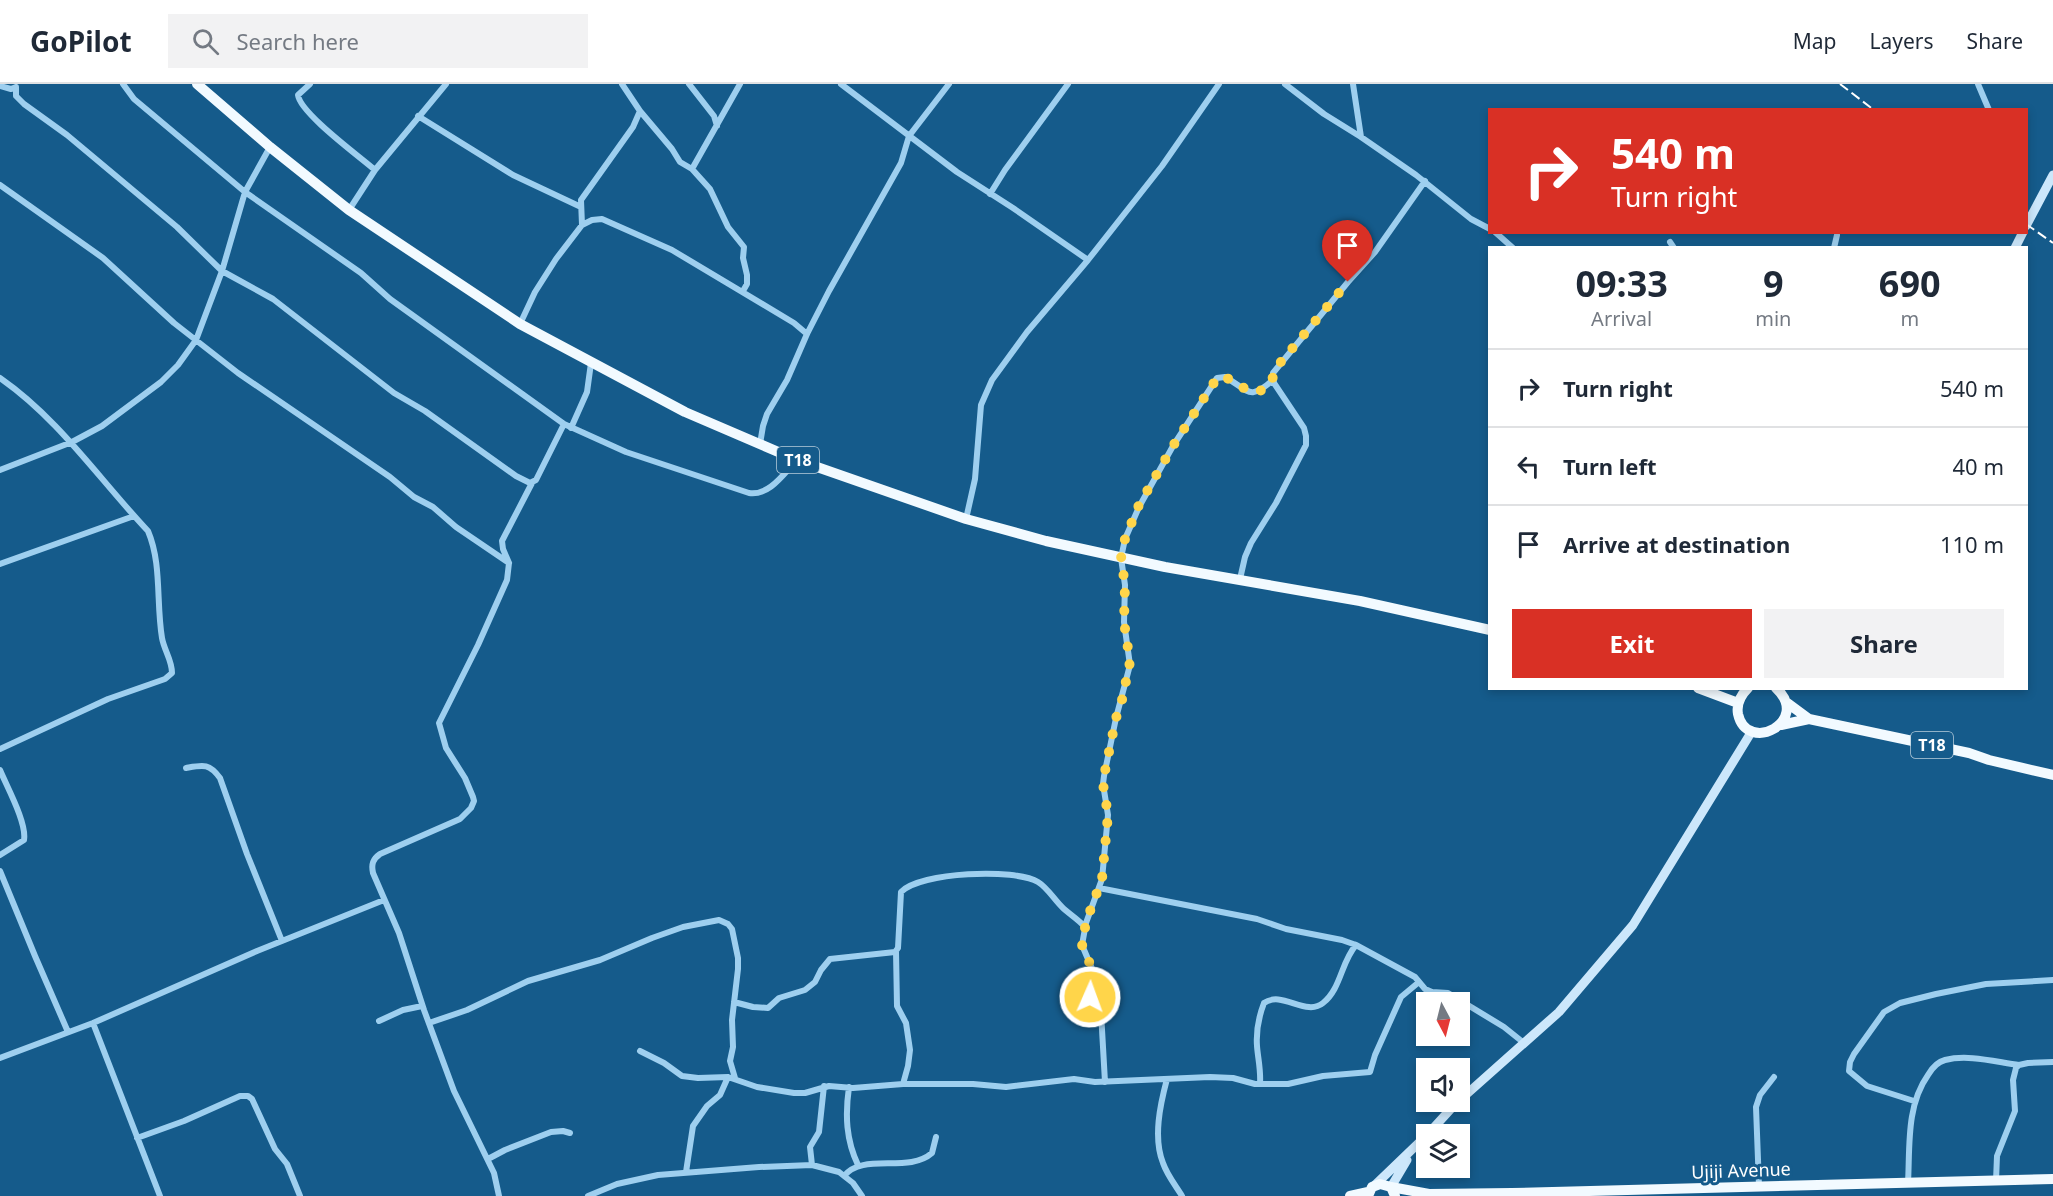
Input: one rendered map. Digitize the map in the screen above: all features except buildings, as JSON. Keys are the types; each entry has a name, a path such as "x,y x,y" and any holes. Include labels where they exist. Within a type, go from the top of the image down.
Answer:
{"highway":[{"name":"T18","path":"197,84 270,147 349,210 520,324 685,412 796,460 966,519 1046,541 1121,558 1360,602 1488,630"},
{"path":"1703,690 1738,703"},
{"path":"1746,690 1738,703 1738,716 1742,723 1752,731 1767,732 1781,725 1787,710 1786,702 1778,690"},
{"name":"T18","path":"1786,702 1809,719"},
{"name":"T18","path":"1781,725 1809,719 1970,753 1989,760 2053,775"},
{"name":"Ujiji Avenue","path":"1350,1196 1371,1191 1385,1184 1393,1192 1425,1195 2053,1179"}],"main road":[{"path":"2031,207 2053,175"},
{"path":"1470,1090 1559,1012 1633,925 1752,731"},
{"path":"1437,1124 1448,1112"},
{"path":"1371,1191 1416,1147"},
{"path":"1393,1192 1411,1153"}],"street":[{"path":"123,84 134,99 245,192 361,273 390,299 571,428 626,452 749,494 760,494 766,490 796,460"},
{"path":"310,84 298,95 300,102 314,118 375,170"},
{"path":"349,210 375,170 446,84"},
{"path":"622,84 639,111 672,149 680,162 692,169 710,189 728,227 744,247 743,258 747,284 743,291"},
{"path":"690,84 714,116 717,127"},
{"path":"692,169 740,84"},
{"path":"841,84 990,194 1088,260"},
{"path":"760,444 767,414 787,380 807,334 901,163 909,136 949,84"},
{"path":"990,194 1068,84"},
{"path":"966,519 975,479 981,405 988,387 1002,364 1027,332 1088,260 1162,166 1219,84"},
{"path":"1285,84 1324,114 1361,136 1425,181 1471,219 1488,229"},
{"path":"1353,84 1361,136"},
{"path":"1978,84 1988,108"},
{"path":"0,86 11,89 17,86"},
{"path":"17,86 16,96 24,104 67,135 91,158 177,228 222,271 273,299 394,393 425,411 516,476 532,483"},
{"path":"582,225 581,200 633,127 639,111"},
{"path":"418,116 513,175 581,207"},
{"path":"0,470 72,442 102,426 161,382 178,365 196,340 222,271 245,192 270,147"},
{"path":"1105,1082 1101,1012 1091,1000 1093,971 1082,945 1085,927 1100,888 1108,815 1103,784 1104,776 1130,662 1124,622 1125,585 1121,558 1129,528 1173,446 1217,378 1225,377 1254,393 1263,390 1273,380 1275,369 1375,252 1425,181"},
{"path":"0,185 103,258 174,323 247,379 382,471 411,494 433,507 456,527 509,563"},
{"path":"520,324 548,270 582,225 592,220 602,219 672,250 743,291 794,323 807,334"},
{"path":"1497,234 1511,246"},
{"path":"1834,246 1837,235"},
{"path":"571,428 587,392 591,363"},
{"path":"0,378 28,399 72,442 148,531 155,546 162,638 172,664 172,673 165,679 108,699 0,749"},
{"path":"1240,579 1251,543 1276,503 1306,445 1304,428 1273,380"},
{"path":"499,1196 494,1173 454,1090 422,1006 405,950 372,869 372,863 376,857 407,840 460,819 473,805 471,791 446,748 439,723 509,574 509,563 502,541 564,424"},
{"path":"0,564 134,516"},
{"path":"186,768 208,766 220,778 282,941"},
{"path":"0,770 25,831 24,840 0,855"},
{"path":"0,871 68,1032"},
{"path":"903,1084 910,1050 906,1023 897,1006 896,951 902,892 912,884 944,877 995,874 1018,876 1033,879 1041,884 1065,910 1085,927"},
{"path":"1100,888 1257,919 1287,929 1356,945 1415,977 1422,987 1429,991 1448,993 1524,1042"},
{"path":"0,1058 93,1023 282,941 384,900"},
{"path":"429,1023 466,1010 528,981 600,960 683,927 719,920 728,924 733,933 738,969 732,1020 731,1077 720,1095 706,1106 693,1126 686,1172"},
{"path":"1260,1084 1257,1043 1259,1019 1264,1003 1273,999 1309,1008 1323,1004 1331,994 1347,957 1356,945"},
{"path":"735,1002 768,1008 779,998 806,990 815,982 830,959 896,951"},
{"path":"1914,1101 1867,1086 1850,1071 1854,1054 1884,1012 1900,1003 1986,984 2053,980"},
{"path":"640,1051 664,1063 682,1076 731,1077 757,1087 794,1093 807,1092 824,1086 849,1088 903,1084 973,1084 1006,1087 1071,1079 1105,1082 1217,1077 1260,1084 1288,1084 1323,1077 1370,1072 1375,1055 1401,997 1419,982"},
{"path":"379,1021 403,1010 422,1006"},
{"path":"93,1023 160,1196"},
{"path":"1908,1183 1914,1101 1920,1086 1941,1061 1954,1058 2019,1065 2053,1062"},
{"path":"1996,1181 1997,1156 2014,1111 2013,1080 2014,1071 2019,1065"},
{"path":"1759,1186 1756,1107 1760,1095 1774,1077"},
{"path":"1167,1079 1158,1137 1163,1166 1182,1196"},
{"path":"812,1165 811,1145 819,1132 824,1086"},
{"path":"849,1088 846,1124 850,1146 858,1165"},
{"path":"138,1138 240,1096 248,1096 252,1099 275,1149 287,1164 300,1196"},
{"path":"488,1159 552,1132 570,1132"},
{"path":"844,1176 858,1165 889,1164 924,1159 932,1153 936,1137"},
{"path":"588,1196 617,1184 658,1175 812,1165 839,1172 853,1183 862,1196"}],"railway":[{"path":"1840,84 1871,108"},
{"path":"2028,225 2053,243"}],"route":[{"path":"1090,997 1093,971 1083,951 1083,935 1102,879 1108,815 1103,784 1104,776 1130,665 1124,622 1125,585 1121,558 1129,528 1164,461 1217,378 1225,377 1247,390 1254,393 1260,392 1273,380 1275,369 1348,282"}]}
